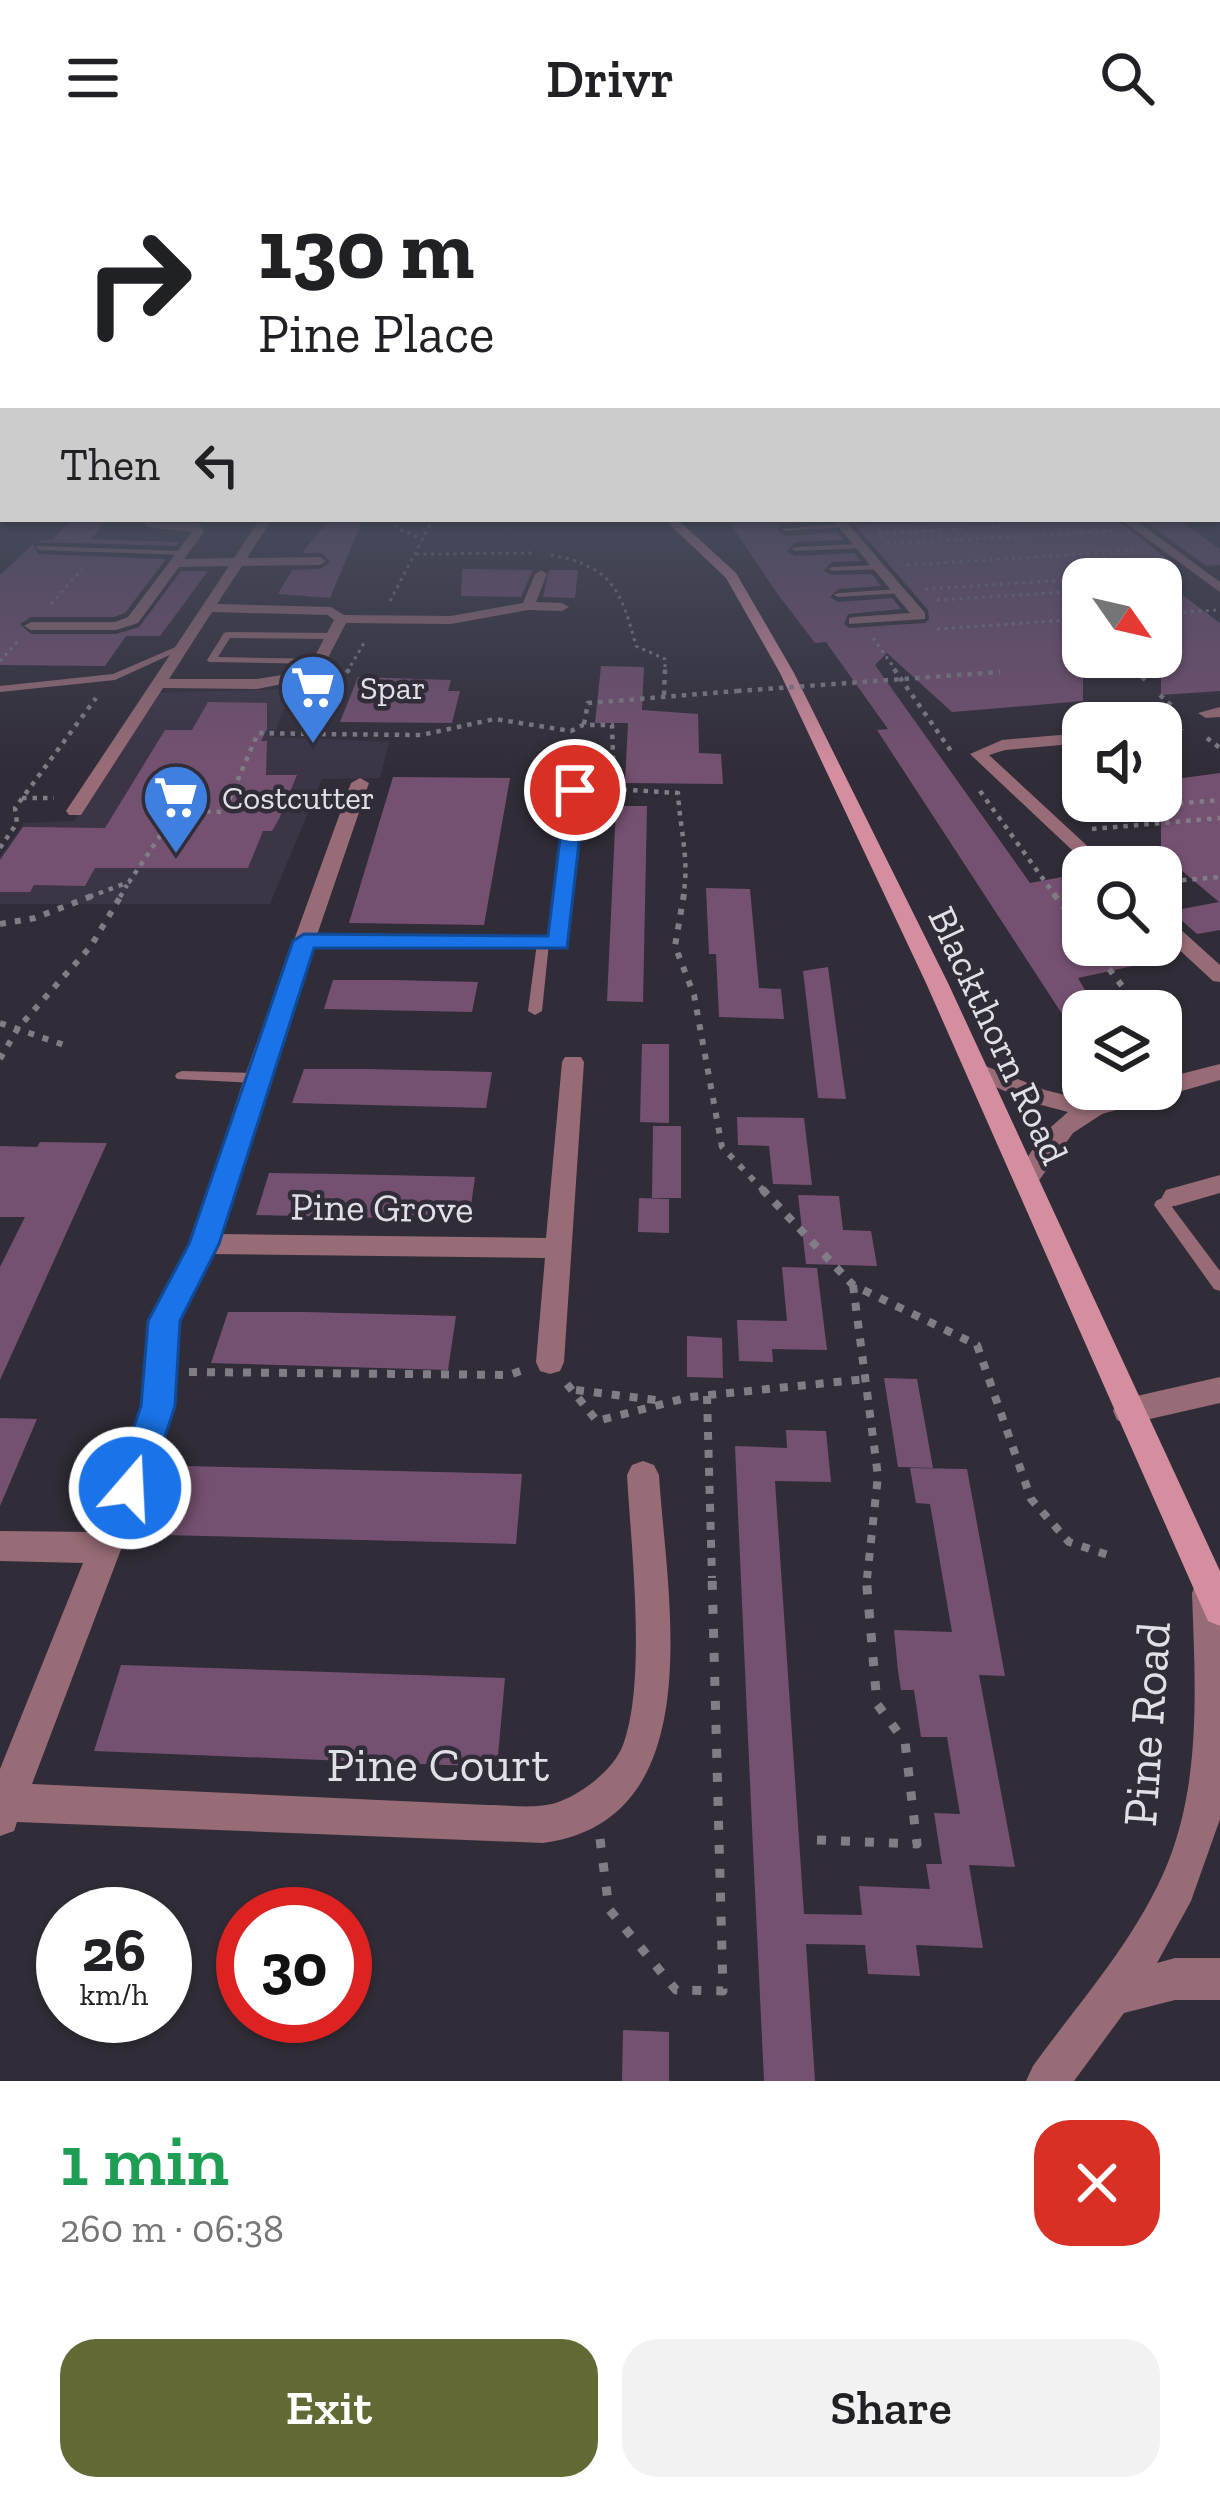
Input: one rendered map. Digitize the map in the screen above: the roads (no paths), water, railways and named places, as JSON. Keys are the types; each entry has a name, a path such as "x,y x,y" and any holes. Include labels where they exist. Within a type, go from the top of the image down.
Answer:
{"street":[{"path":"31,626 116,626 133,620 157,589"},
{"path":"75,811 220,589"},
{"path":"528,606 535,589"},
{"name":"Blackthorn Road","path":"740,589 758,616 978,1072 1215,1597"},
{"path":"854,621 920,616 897,589"},
{"path":"208,608 331,611 341,619 451,620 528,606 562,607"},
{"path":"158,683 256,684 314,674 341,619"},
{"path":"1062,740 1003,745 978,754 1078,846"},
{"path":"304,941 559,943 580,752"},
{"path":"3,1809 146,1444 162,1371 159,1349 164,1321 204,1244 256,1078 360,783"},
{"path":"1182,941 1220,976"},
{"path":"550,1362 573,1062"},
{"path":"978,1072 1062,1102"},
{"path":"1182,1082 1220,1072"},
{"path":"1026,1179 1064,1124 1086,1110"},
{"path":"1175,1197 1220,1184"},
{"name":"Pine Grove","path":"204,1244 559,1248"},
{"path":"1128,1411 1220,1390"},
{"name":"Pine Court","path":"3,1809 487,1824 558,1822 595,1803 624,1777 640,1753 647,1714 649,1608 643,1475"},
{"path":"0,1546 102,1548"},
{"name":"Pine Road","path":"1048,2081 1110,1995 1190,1856 1205,1797 1215,1597"},
{"path":"1110,1995 1175,1979 1220,1979"}],"lane":[{"path":"838,595 904,597"},
{"path":"320,661 212,659 227,635 332,636"},
{"path":"0,689 115,677 181,648"},
{"path":"535,1011 543,943"},
{"path":"182,1076 256,1078"},
{"path":"1175,1197 1162,1205 1220,1284"}],"place":[{"name":"Spar","path":"313,746"},
{"name":"Costcutter","path":"176,856"}]}
